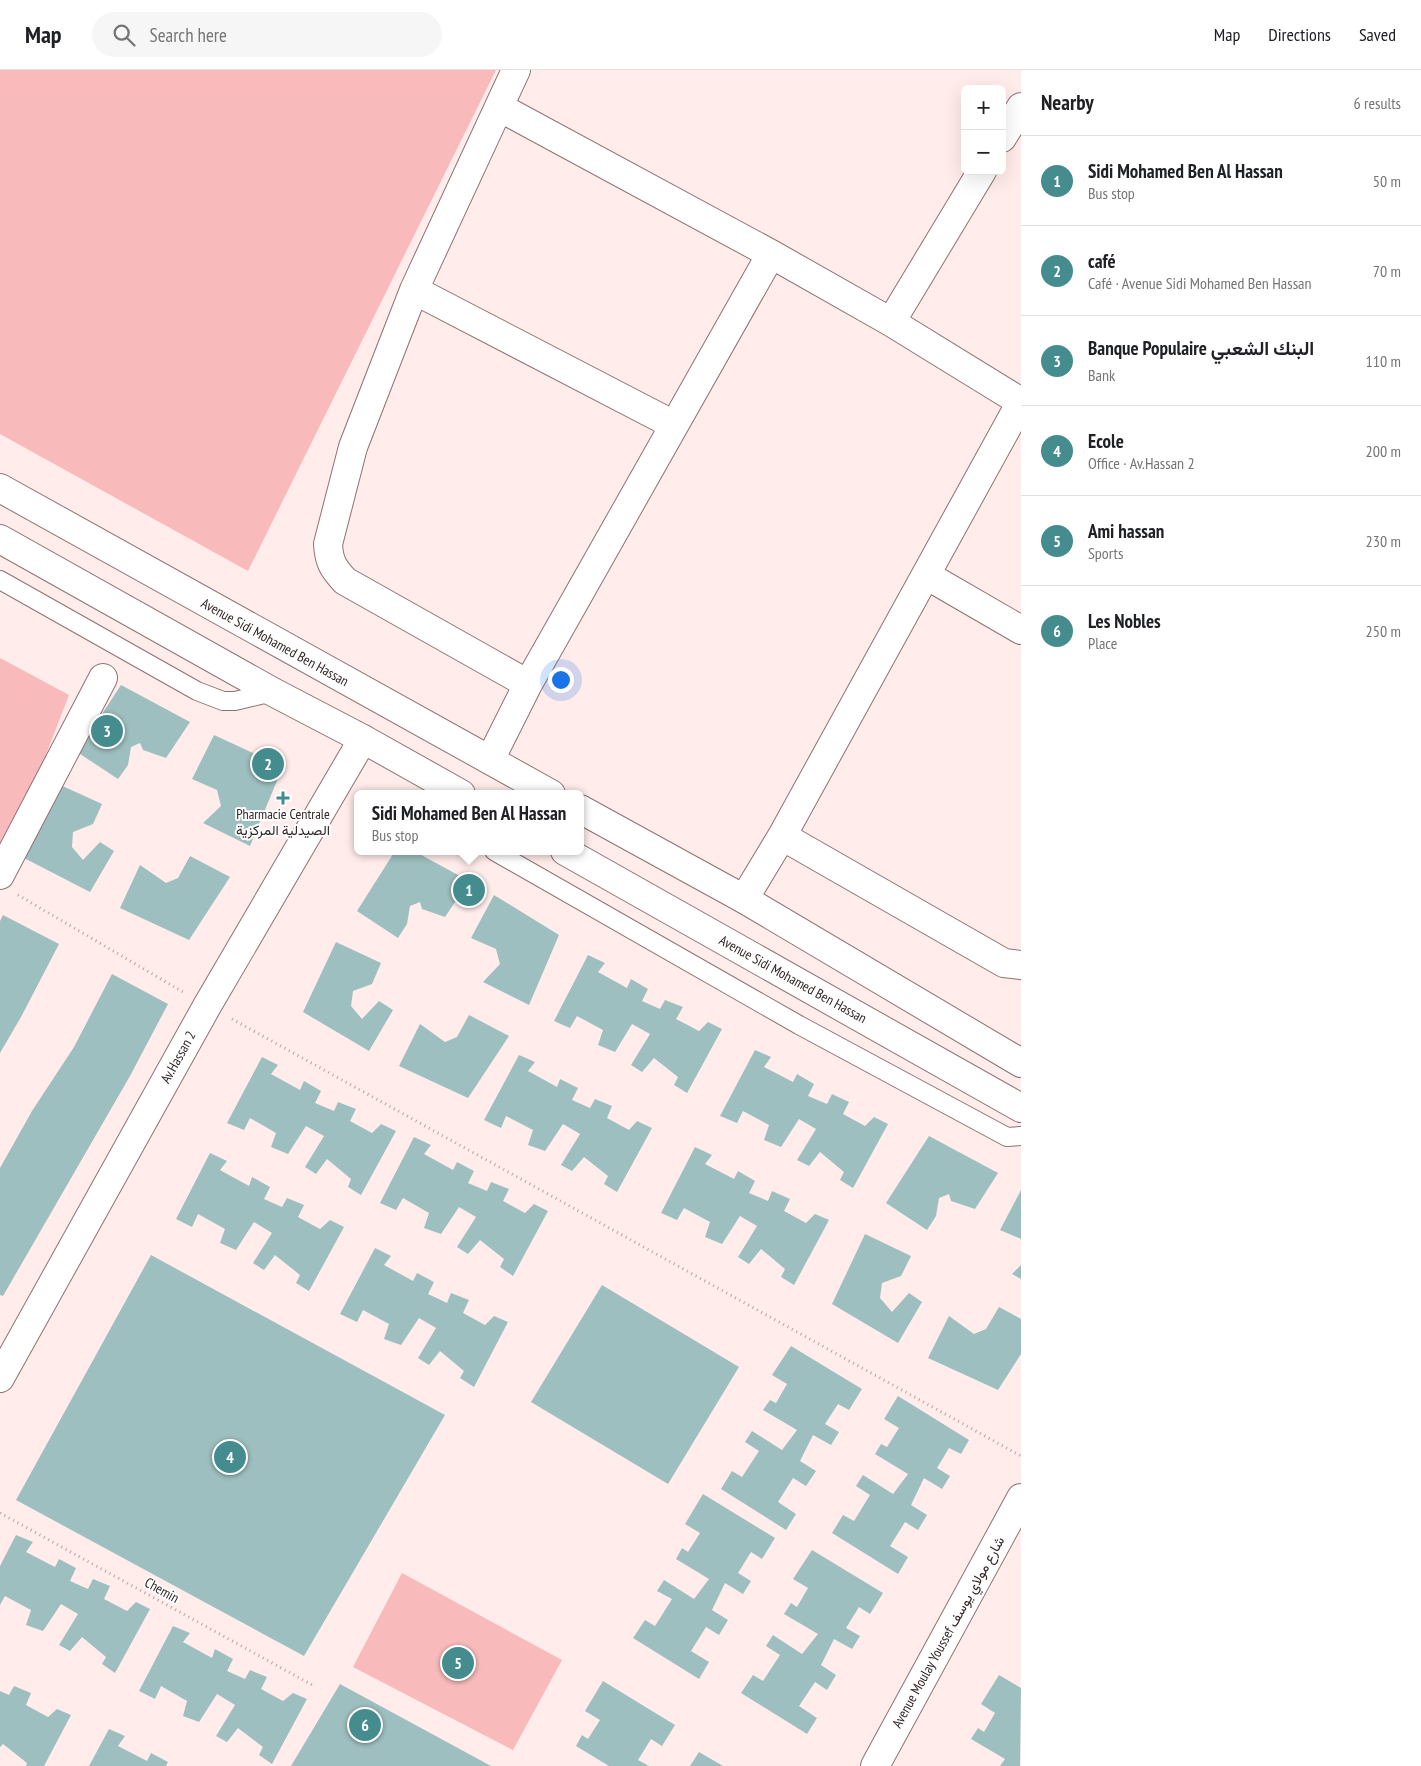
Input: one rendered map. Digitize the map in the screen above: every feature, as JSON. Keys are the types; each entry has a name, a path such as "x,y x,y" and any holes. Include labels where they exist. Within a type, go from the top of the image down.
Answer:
{"street":[{"path":"516,70 414,290 353,448 328,544 328,557 333,568 345,580 528,684"},
{"path":"499,107 772,254 892,322 1021,402 782,836 744,899"},
{"path":"1006,131 1021,107"},
{"path":"892,322 980,175"},
{"path":"490,760 528,684 772,254"},
{"path":"414,290 674,425"},
{"name":"Avenue Sidi Mohamed Ben Hassan","path":"0,488 544,790"},
{"path":"0,539 273,692 363,739 454,790"},
{"path":"926,575 1021,630"},
{"path":"9,885 103,678"},
{"name":"Av.Hassan 2","path":"0,1378 9,1340 363,739"},
{"path":"584,812 744,899 1021,1063"},
{"path":"782,836 1004,963 1021,965"},
{"name":"Avenue Sidi Mohamed Ben Hassan","path":"572,855 1021,1108"},
{"name":"Avenue Moulay Youssef شارع مولاي يوسف","path":"875,1766 1021,1498"}],"lane":[{"path":"0,580 198,691 223,701 244,700 273,692"},
{"path":"501,855 799,1025 1007,1137 1021,1136"}],"path":[{"path":"9,885 207,1006 1021,1456"},
{"name":"Chemin","path":"0,1513 314,1686"}],"shaded area":[{"path":"0,70 496,70 248,571 0,434"},
{"path":"0,658 69,695 0,873"},
{"path":"402,1573 562,1660 513,1750 353,1667"}],"building":[{"path":"121,685 190,722 166,758 143,750 140,743 131,747 128,765 118,779 77,752"},
{"path":"214,735 253,753 279,776 250,846 203,823 221,806 217,790 192,779"},
{"path":"56,783 102,804 93,824 73,832 72,847 83,860 100,842 114,851 90,892 24,858"},
{"path":"392,855 421,855 469,881 445,917 422,909 420,902 410,906 407,924 398,938 357,911"},
{"path":"190,856 230,877 189,940 120,908 140,865 166,883 178,878"},
{"path":"494,895 559,935 529,1005 483,982 500,964 496,949 471,938"},
{"path":"3,915 59,944 0,1053 0,921"},
{"path":"336,942 381,963 372,984 353,991 351,1006 362,1019 379,1001 393,1010 369,1051 303,1012"},
{"path":"588,955 605,963 598,972 627,988 631,979 648,989 642,1001 660,1009 665,1000 683,1007 676,1019 699,1031 708,1022 722,1029 687,1093 674,1085 678,1077 654,1058 642,1072 631,1065 650,1034 632,1024 615,1052 598,1045 603,1030 577,1016 570,1028 554,1021"},
{"path":"112,974 168,1004 130,1076 3,1296 0,1295 0,1168 32,1111 74,1047"},
{"path":"469,1015 509,1036 468,1098 399,1066 420,1024 445,1042 457,1037"},
{"path":"755,1050 771,1057 764,1067 793,1082 797,1074 814,1084 808,1096 827,1104 832,1094 849,1102 843,1114 865,1126 874,1117 888,1124 853,1188 840,1180 844,1172 820,1152 809,1166 797,1160 816,1129 799,1119 781,1147 764,1140 769,1125 743,1111 737,1123 720,1116"},
{"path":"519,1055 535,1062 528,1071 557,1087 560,1079 578,1088 572,1100 590,1108 595,1099 612,1106 607,1118 629,1130 637,1121 652,1128 617,1192 604,1184 608,1176 584,1157 572,1171 561,1165 580,1134 563,1124 545,1151 528,1145 533,1130 506,1116 501,1128 484,1120"},
{"path":"262,1057 278,1065 271,1074 300,1090 304,1081 321,1091 315,1103 334,1111 338,1102 356,1109 350,1121 372,1133 381,1124 396,1131 361,1195 348,1187 351,1179 327,1159 316,1174 305,1167 324,1136 306,1126 288,1154 271,1147 276,1133 250,1118 244,1130 227,1123"},
{"path":"929,1136 998,1173 975,1209 951,1201 949,1194 939,1198 936,1216 927,1230 886,1203"},
{"path":"414,1137 431,1145 424,1154 453,1170 457,1162 474,1171 468,1183 487,1191 491,1182 509,1189 503,1201 525,1213 534,1204 548,1211 513,1276 500,1267 504,1259 480,1240 468,1254 457,1247 476,1217 459,1207 441,1234 424,1228 429,1213 403,1198 396,1210 380,1203"},
{"path":"695,1147 712,1155 705,1164 734,1179 738,1171 755,1181 749,1193 768,1201 772,1191 790,1199 784,1211 806,1223 815,1214 829,1220 794,1285 781,1277 785,1269 761,1249 749,1264 738,1257 757,1226 740,1216 722,1244 705,1237 710,1222 684,1208 677,1220 661,1213"},
{"path":"210,1153 227,1161 220,1170 249,1186 252,1177 270,1187 264,1199 282,1207 287,1198 304,1205 298,1217 320,1229 330,1220 344,1227 309,1291 296,1283 300,1275 275,1255 264,1270 253,1263 272,1233 254,1222 236,1250 220,1243 225,1229 198,1214 192,1227 176,1219"},
{"path":"1021,1190 1021,1239 1000,1230"},
{"path":"865,1234 911,1256 901,1276 882,1283 880,1298 892,1312 909,1293 922,1302 898,1343 832,1304"},
{"path":"375,1248 391,1256 384,1265 413,1281 417,1273 434,1282 428,1294 447,1303 451,1293 469,1300 463,1313 485,1325 494,1316 508,1322 474,1387 460,1378 464,1371 440,1351 429,1365 418,1358 436,1328 419,1318 401,1345 384,1339 389,1324 363,1310 357,1322 340,1314"},
{"path":"151,1255 445,1415 304,1656 16,1500"},
{"path":"1021,1265 1021,1279 1012,1274"},
{"path":"602,1285 739,1367 668,1484 531,1402"},
{"path":"999,1307 1021,1319 1021,1354 998,1390 928,1358 949,1316 974,1334 986,1329"},
{"path":"791,1346 862,1389 849,1410 838,1404 825,1424 839,1432 831,1445 813,1435 800,1461 816,1471 806,1486 793,1478 778,1502 796,1514 786,1530 721,1489 732,1471 742,1477 759,1451 745,1442 752,1431 782,1450 797,1430 763,1410 770,1400 776,1403 787,1384 772,1375"},
{"path":"898,1396 969,1440 961,1454 949,1448 937,1468 950,1476 942,1489 924,1478 911,1505 927,1515 918,1530 905,1522 890,1546 908,1557 898,1574 832,1533 843,1515 854,1521 870,1495 856,1486 863,1475 893,1494 908,1474 875,1454 881,1444 887,1447 899,1428 884,1419"},
{"path":"703,1494 775,1538 762,1559 751,1552 738,1573 751,1581 743,1594 725,1583 712,1610 728,1620 719,1635 706,1627 691,1651 709,1662 699,1679 633,1638 645,1620 655,1626 672,1599 657,1591 664,1580 694,1599 709,1579 676,1559 682,1548 688,1552 700,1533 685,1524"},
{"path":"16,1535 33,1542 26,1552 55,1567 59,1559 76,1568 70,1581 88,1589 93,1579 110,1586 104,1599 127,1611 136,1602 150,1609 115,1673 102,1664 106,1657 82,1637 70,1651 59,1645 78,1614 61,1604 43,1631 26,1625 31,1610 5,1596 0,1605 0,1566"},
{"path":"812,1550 883,1593 870,1614 859,1607 846,1628 860,1636 852,1649 834,1639 821,1665 836,1675 827,1690 815,1682 799,1706 817,1718 807,1734 741,1693 753,1675 763,1681 780,1655 766,1646 773,1635 802,1654 818,1634 784,1614 791,1603 797,1607 808,1588 793,1579"},
{"path":"173,1626 190,1633 183,1642 212,1658 215,1649 233,1659 227,1671 245,1679 250,1670 267,1677 261,1689 283,1701 293,1693 307,1699 272,1764 259,1755 263,1747 238,1728 227,1742 216,1736 235,1705 217,1694 199,1722 183,1716 187,1701 161,1686 155,1699 139,1691"},
{"path":"999,1675 1021,1688 1020,1766 1000,1766 1005,1759 971,1739 978,1728 984,1732 995,1713 981,1704"},
{"path":"603,1681 675,1725 662,1746 651,1739 638,1760 649,1766 609,1766 576,1746 582,1735 588,1739 600,1720 585,1711"},
{"path":"340,1684 491,1766 291,1766"},
{"path":"14,1686 31,1693 26,1705 48,1717 57,1709 71,1715 44,1766 26,1766 27,1763 3,1744 0,1747 0,1691 9,1695"},
{"path":"109,1729 125,1736 118,1746 147,1761 151,1753 168,1762 166,1766 89,1766"},
{"path":"699,1752 723,1766 690,1766"}],"place":[{"name":"Banque Populaire البنك الشعبي","path":"107,731"},
{"name":"café","path":"268,764"},
{"name":"Pharmacie Centrale الصيدلية المركزية","path":"283,798"},
{"name":"Sidi Mohamed Ben Al Hassan","path":"469,890"},
{"name":"Ecole","path":"230,1457"},
{"name":"Ami hassan","path":"458,1663"},
{"name":"Les Nobles","path":"365,1725"}]}
